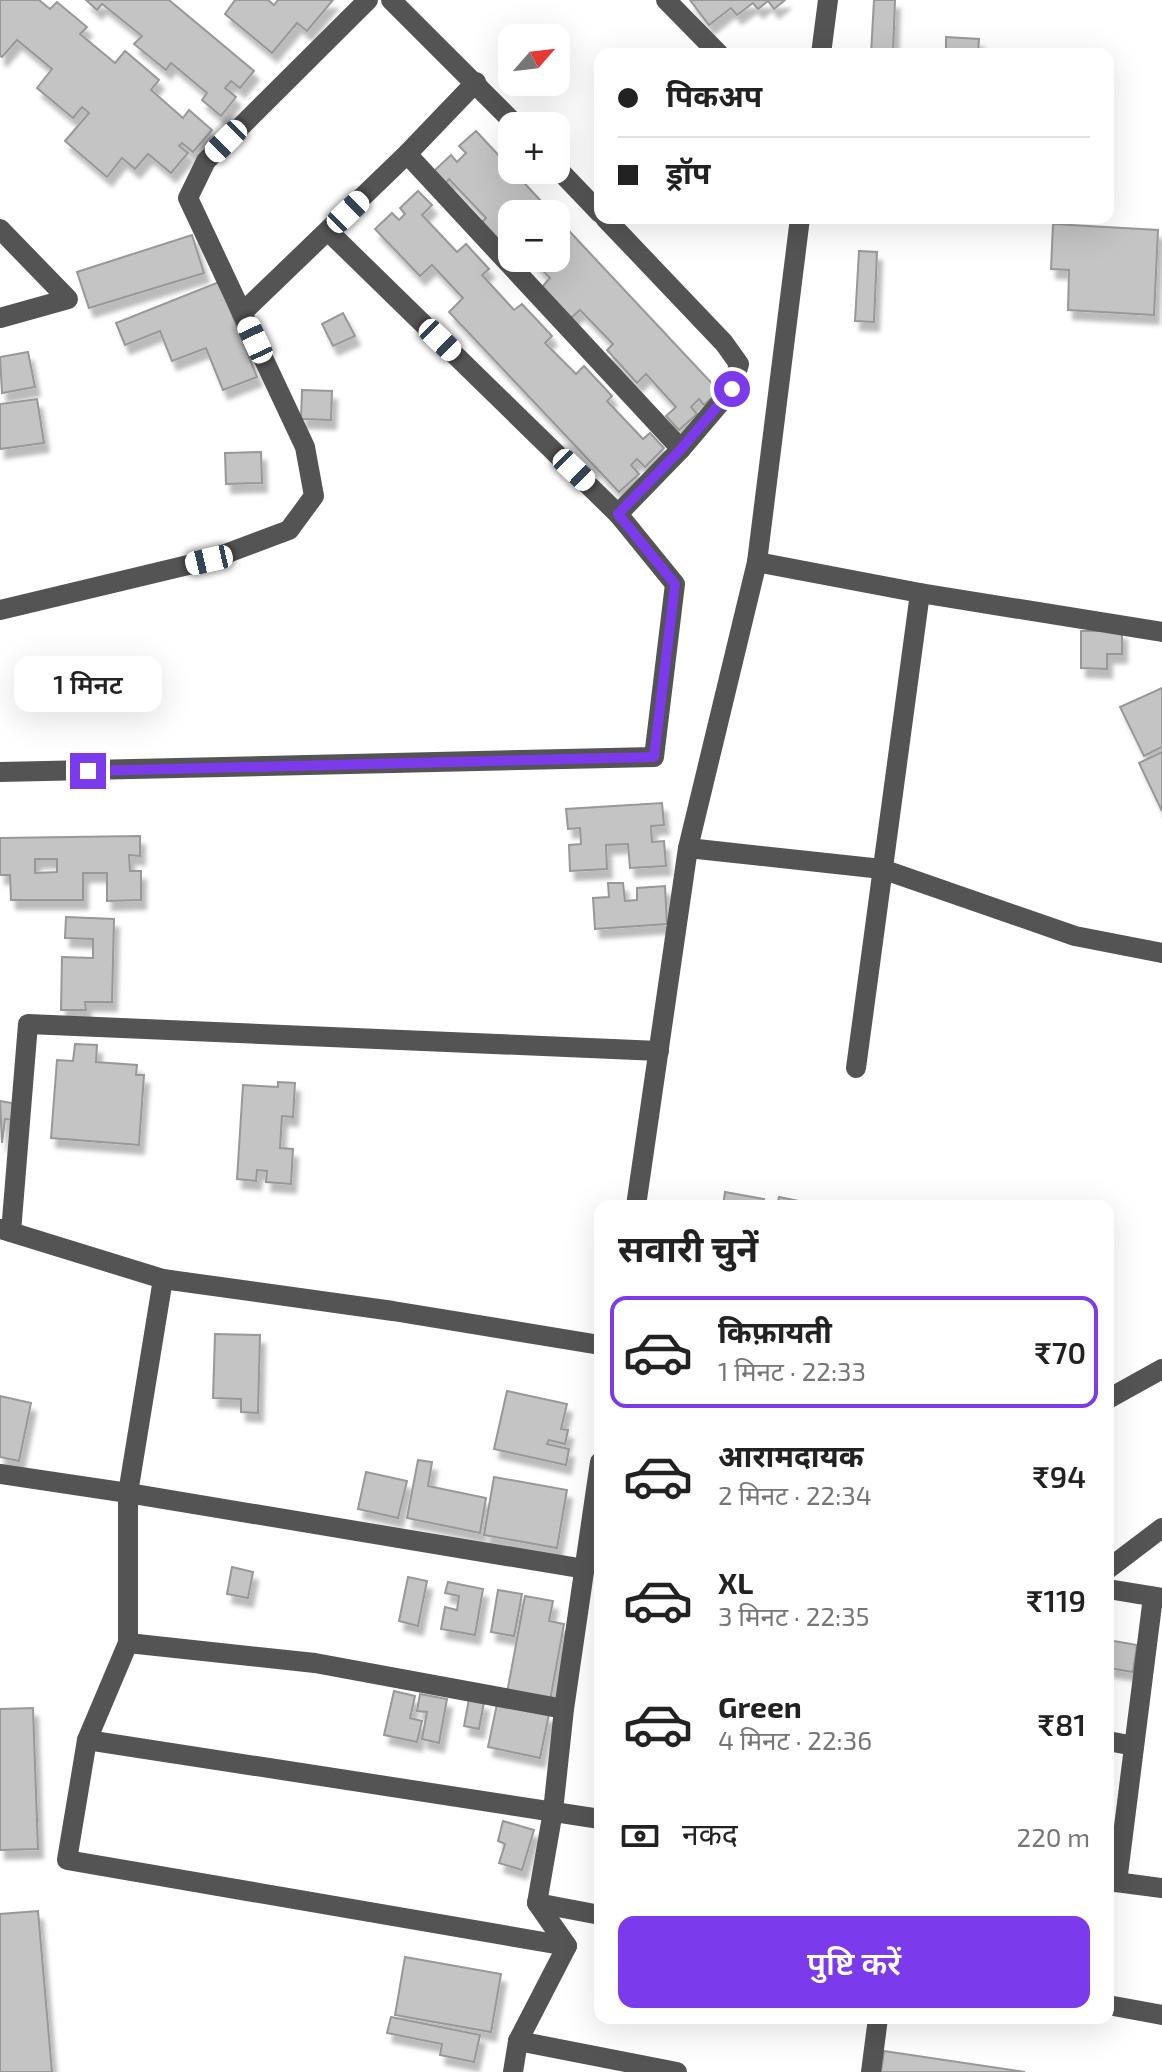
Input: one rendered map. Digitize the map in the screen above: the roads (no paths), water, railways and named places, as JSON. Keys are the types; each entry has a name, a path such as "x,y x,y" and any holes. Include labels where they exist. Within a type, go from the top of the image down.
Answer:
{"street":[{"path":"0,610 209,560 289,530 314,496 305,447 188,198 206,161 368,0"},
{"path":"391,0 504,112"},
{"path":"666,0 713,48"},
{"path":"822,48 828,0"},
{"path":"242,313 407,154 476,82"},
{"path":"407,154 681,449"},
{"path":"570,182 594,207"},
{"path":"611,224 724,343 739,364 732,389 681,449 618,514"},
{"path":"637,1200 688,848 757,562 799,224"},
{"path":"0,229 68,299 0,318"},
{"path":"0,772 654,757 675,584 618,514 328,231"},
{"path":"757,562 920,593 1162,632"},
{"path":"856,1068 920,593"},
{"path":"688,848 882,869 1075,936 1162,953"},
{"path":"594,1344 393,1311 163,1279 5,1230 28,1024 659,1051"},
{"path":"163,1279 128,1493 128,1643 87,1740 67,1860 567,1946"},
{"path":"1114,1396 1162,1369"},
{"path":"0,1474 585,1569"},
{"path":"567,1946 537,1903 553,1811 564,1709 594,1505"},
{"path":"1114,1564 1162,1528"},
{"path":"1114,1590 1158,1597 1114,1875"},
{"path":"128,1643 315,1663 564,1709"},
{"path":"87,1740 594,1818"},
{"path":"1114,1742 1134,1746"},
{"path":"1114,1881 1162,1888"},
{"path":"537,1903 594,1914"},
{"path":"513,2072 518,2041 567,1946"},
{"path":"1114,2006 1162,2015"},
{"path":"871,2072 877,2024"},
{"path":"518,2041 677,2072"}]}
